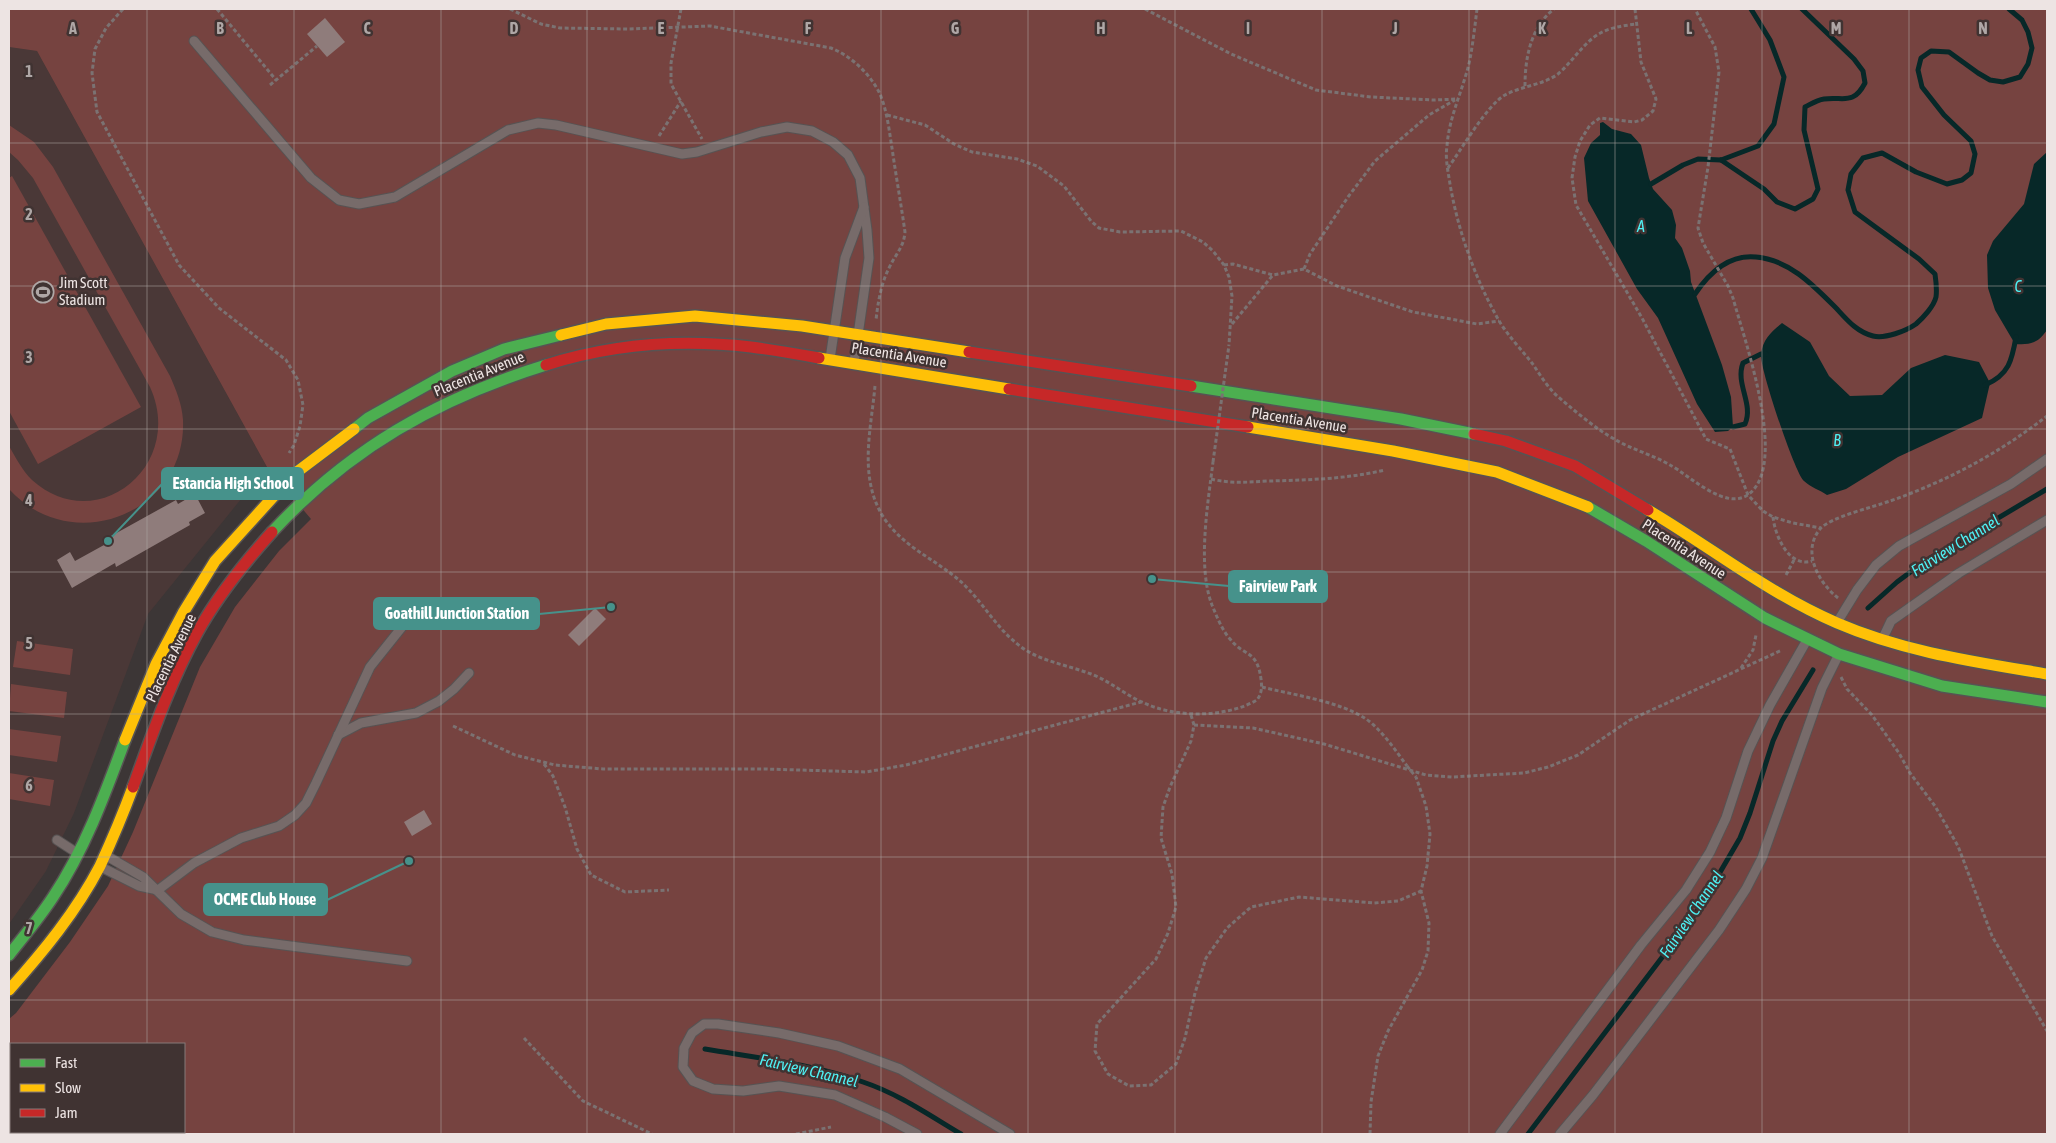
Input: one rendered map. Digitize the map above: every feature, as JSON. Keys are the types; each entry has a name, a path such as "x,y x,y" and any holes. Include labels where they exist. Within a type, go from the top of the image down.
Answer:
{"main road":[{"name":"Placentia Avenue","path":"9,990 55,935 89,860 110,781 133,718 156,664 215,561 293,475 368,418 452,371 504,349 606,324 695,316 859,334 1401,420 1506,441 1575,466 1652,512 1777,593 1837,623 1882,640 1944,656 2047,674"},
{"name":"Placentia Avenue","path":"9,955 54,898 89,860 104,855 127,803 167,697 197,634 220,597 265,539 308,495 358,453 427,412 522,372 606,350 642,346 714,344 751,347 1393,451 1497,472 1594,510 1646,541 1756,613 1839,654 1942,686 2047,702"}],"lane":[{"path":"194,41 311,178 339,200 359,204 395,197 508,130 538,123 556,125 682,154 787,127 812,131 834,142 848,155 860,178 869,258 854,363"},
{"path":"830,359 845,258 864,207"},
{"path":"1837,623 1847,605 1876,565 1899,546 2011,484 2047,459"},
{"path":"1882,640 1891,621 1902,613 1959,572 2047,520"},
{"path":"57,840 89,860 139,886 158,890 194,863 241,838 279,826 295,815 306,802 370,667 410,617"},
{"path":"1500,1134 1640,944 1686,890 1710,852 1726,818 1748,751 1770,705 1808,640"},
{"path":"1560,1134 1593,1096 1719,930 1746,890 1762,858 1816,706 1839,654"},
{"path":"338,736 361,723 416,713 439,701 469,673"},
{"path":"104,855 144,877 181,914 212,932 244,940 406,961"},
{"path":"917,1134 885,1117 835,1095 779,1086 743,1091 713,1089 693,1081 683,1067 684,1048 692,1033 704,1024 718,1024 779,1033 838,1046 900,1069 1010,1134"}],"path":[{"path":"123,9 106,28 95,49 92,73 97,112 179,265 220,308 286,360 298,380 303,405 300,426 294,445 285,460 293,475"},
{"path":"217,9 276,80"},
{"path":"510,9 541,24 560,28 629,29 716,26 831,48 852,60 868,76 879,92 887,115 905,232 900,251 889,267 881,288 876,317"},
{"path":"681,9 671,63 671,84 707,148"},
{"path":"1145,9 1231,54 1316,90 1371,97 1434,100 1458,99"},
{"path":"1477,9 1470,60 1458,99 1447,146 1448,169 1455,209 1472,264 1499,321 1554,392 1615,440 1671,465 1703,488 1724,497 1735,498 1748,495 1758,484 1766,454 1765,420 1733,298 1703,243 1698,228 1708,167 1719,72 1715,47 1695,9"},
{"path":"1525,86 1525,66 1535,31 1543,17 1554,9"},
{"path":"1635,9 1641,62 1656,100 1653,111 1642,120 1634,122 1600,118 1590,125 1580,141 1575,157 1572,178 1576,205 1642,318 1706,438 1730,449 1748,495 1763,511 1772,517 1821,528 1861,510 1934,484 2022,436 2047,416"},
{"path":"1448,169 1486,114 1502,96 1525,86 1550,79 1558,74 1592,38 1600,33 1609,29 1636,24"},
{"path":"270,85 317,46"},
{"path":"1304,269 1310,254 1348,197 1375,161 1428,115 1458,99"},
{"path":"652,147 681,101"},
{"path":"875,384 868,462 870,482 884,518 911,546 961,582 973,593 1015,642 1050,662 1092,675 1141,702 1167,712 1191,715 1219,711 1252,703 1260,696 1262,687 1259,666 1248,652 1231,641 1212,604 1207,582 1206,527 1232,324 1232,296 1224,265 1203,242 1181,231 1120,232 1099,228 1091,221 1064,186 1037,166 1017,159 972,152 954,144 925,125 887,115"},
{"path":"1224,265 1233,264 1273,275 1304,269 1337,286 1413,312 1478,324 1499,321"},
{"path":"1232,324 1273,275"},
{"path":"1211,479 1227,484 1317,480 1365,475 1389,469"},
{"path":"1772,517 1774,527 1784,548 1794,560 1800,562 1812,561"},
{"path":"1821,528 1814,541 1812,561 1830,591 1847,605"},
{"path":"1786,575 1794,560"},
{"path":"1739,670 1753,650 1756,635"},
{"path":"1194,726 1253,728 1324,744 1426,775 1452,777 1524,773 1548,767 1578,755 1630,720 1782,650"},
{"path":"1840,677 1847,690 1872,715 1899,753 1910,773 1935,806 1958,846 1992,936 2047,1031"},
{"path":"1262,687 1326,703 1366,719 1394,748 1416,777 1426,806 1430,834 1428,866 1421,891 1429,923 1428,951 1422,970 1388,1032 1378,1056 1371,1102 1370,1134"},
{"path":"453,726 515,755 543,763 603,769 765,769 866,772 906,765 1141,702"},
{"path":"1191,715 1194,726 1191,741 1163,807 1161,838 1172,874 1176,907 1168,933 1156,959 1097,1024 1095,1051 1108,1074 1129,1086 1151,1085 1176,1064 1185,1038 1195,993 1206,958 1227,928 1251,907 1299,897 1374,903 1398,901 1421,891"},
{"path":"543,763 552,776 565,807 577,849 591,875 625,892 669,890"},
{"path":"524,1038 583,1101 652,1134"},
{"path":"796,1134 831,1127"}],"shaded area":[{"path":"9,9 2047,9 2047,1134 9,1134 9,1019 16,1013 70,942 108,886 133,832 200,667 235,607 279,551 311,519 267,467 37,51 9,47"},
{"path":"9,47 37,51 267,467 148,614 74,813 46,871 9,924"},
{"path":"9,125 34,142 53,167 170,376 180,403 183,420 179,453 166,480 146,501 121,516 92,522 63,521 34,510 9,489 9,446 22,468 32,480 57,496 82,501 107,497 128,485 145,466 156,443 158,416 150,387 33,178 9,152"},
{"name":"Jim Scott Stadium","path":"12,176 141,407 38,464 9,411 9,178"},
{"path":"17,641 73,649 70,675 13,667"},
{"path":"11,684 67,692 64,718 9,711"},
{"path":"9,729 61,736 57,762 9,755"},
{"path":"9,773 54,780 50,806 9,799"}],"water":[{"name":"A","path":"1603,122 1612,129 1631,134 1641,145 1653,189 1672,210 1676,225 1675,238 1682,248 1690,271 1691,282 1722,365 1731,397 1733,427 1728,431 1715,432 1697,404 1658,318 1637,289 1588,201 1584,158 1591,143 1600,135 1600,123"},
{"name":"C","path":"2047,152 2047,330 2034,342 2015,344 1995,310 1988,288 1987,255 1993,241 2024,204 2034,164"},
{"name":"B","path":"1782,323 1810,342 1829,376 1850,396 1882,395 1911,368 1945,355 1979,362 1990,383 1982,418 1898,457 1846,489 1827,495 1806,483 1799,474 1771,398 1761,354 1768,336"}],"building":[{"path":"325,18 345,42 327,57 307,34"},
{"path":"195,494 205,513 189,522 190,525 116,567 115,563 72,588 57,560 70,552 75,561 104,545 102,541 176,500 178,504"},
{"path":"595,608 606,619 579,646 568,635"},
{"path":"424,810 432,824 412,836 404,822"}],"waterway":[{"path":"1651,184 1683,165 1698,159 1721,160 1758,146 1774,124 1784,77 1770,40 1751,9"},
{"path":"1721,160 1764,189 1777,202 1795,209 1813,199 1818,189 1804,130 1805,107 1821,100 1852,97 1861,90 1865,83 1863,71 1854,59 1802,9"},
{"path":"1695,294 1706,279 1720,266 1737,259 1756,257 1780,263 1801,276 1862,332 1878,337 1895,334 1916,324 1928,312 1935,300 1935,274 1919,259 1855,212 1848,190 1851,174 1863,158 1882,153 1916,172 1947,184 1962,180 1971,173 1975,154 1971,141 1944,115 1922,87 1918,70 1921,58 1931,51 1949,52 1990,80 2003,82 2020,77 2028,64 2032,48 2028,32 2022,20 2009,9"},
{"path":"1985,385 1999,377 2008,366 2016,337"},
{"path":"1733,427 1745,424 1747,416 1741,379 1743,363 1761,354 1766,354"},
{"name":"Fairview Channel","path":"1868,608 1897,582 1924,562 2047,489"},
{"name":"Fairview Channel","path":"1528,1134 1698,910 1740,838 1773,741 1782,721 1813,670"},
{"name":"Fairview Channel","path":"705,1049 805,1066 863,1082 901,1099 961,1134"}],"traffic: fast":[{"path":"354,429 368,418 452,371 504,349 561,335"},
{"path":"272,532 332,475 364,451 397,430 468,394 506,378 546,365"},
{"path":"1191,386 1401,419 1474,434"},
{"path":"1588,507 1646,541 1765,618 1839,654 1942,686 2047,702"},
{"path":"9,955 48,904 75,860 102,801 125,740"}],"traffic: slow":[{"path":"561,335 606,324 695,316 802,326 969,352"},
{"path":"819,358 1009,389"},
{"path":"1248,427 1393,451 1497,472 1588,507"},
{"path":"125,740 156,664 183,613 215,561 293,475 354,429"},
{"path":"1648,510 1764,584 1837,623 1888,642 1914,649 2047,674"},
{"path":"9,990 58,931 91,883 109,846 133,787"}],"traffic: jam":[{"path":"546,365 596,352 622,348 699,343 751,347 819,358"},
{"path":"969,352 1191,386"},
{"path":"1009,389 1248,427"},
{"path":"1474,434 1506,441 1575,466 1648,510"},
{"path":"133,787 154,728 197,633 213,606 232,580 272,532"}],"place":[{"name":"Jim Scott Stadium","path":"43,292"},
{"name":"Estancia High School","path":"108,541"},
{"name":"Fairview Park","path":"1152,579"},
{"name":"Goathill Junction Station","path":"611,607"},
{"name":"OCME Club House","path":"409,861"}]}
